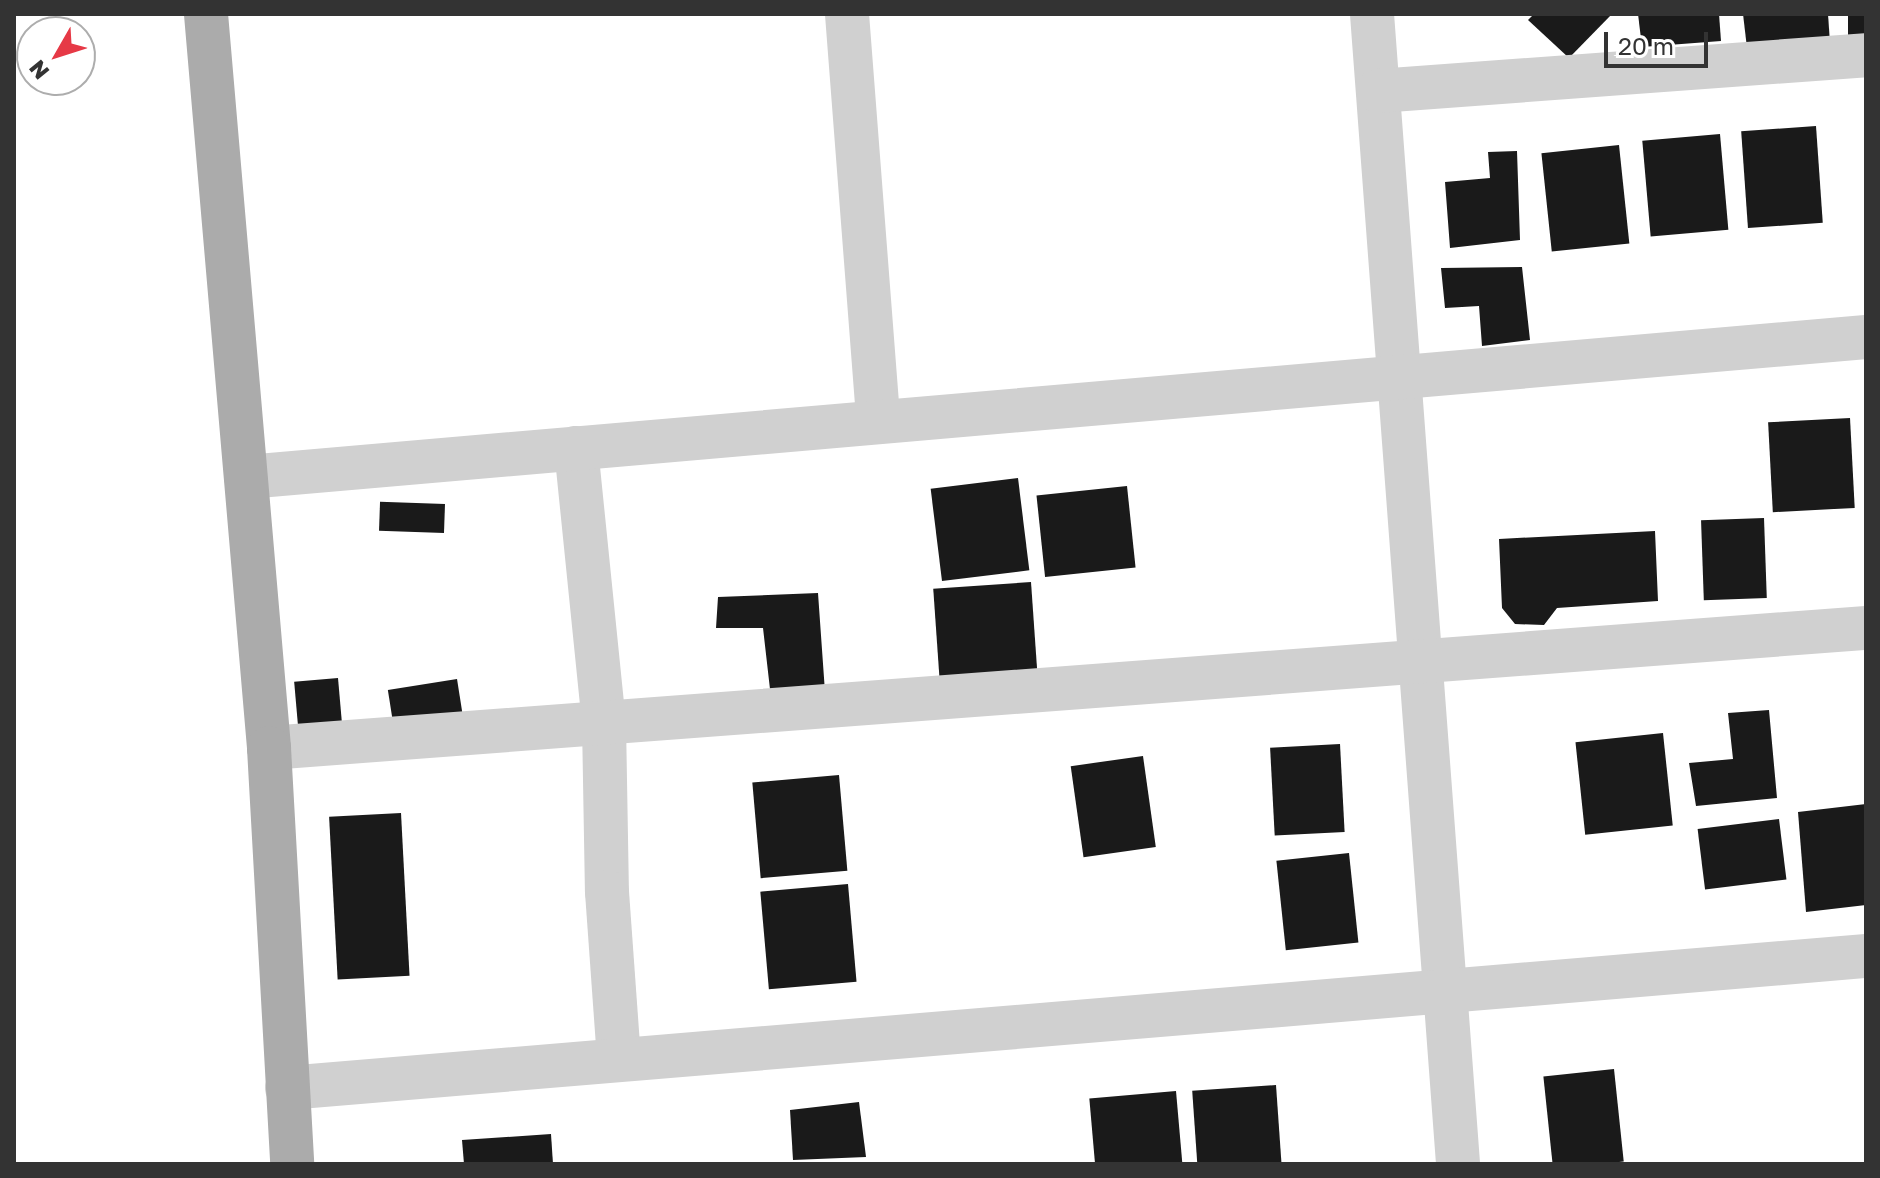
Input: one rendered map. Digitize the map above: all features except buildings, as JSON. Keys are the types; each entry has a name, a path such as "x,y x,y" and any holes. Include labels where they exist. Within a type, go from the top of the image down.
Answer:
{"main road":[{"path":"206,14 269,748 292,1164"}],"street":[{"path":"847,14 878,421"},
{"path":"1372,14 1458,1164"},
{"path":"1378,91 1866,55"},
{"path":"246,477 1866,337"},
{"path":"576,448 604,723 607,892 619,1060"},
{"path":"269,748 1866,628"},
{"path":"287,1088 1445,988 1866,956"}]}
